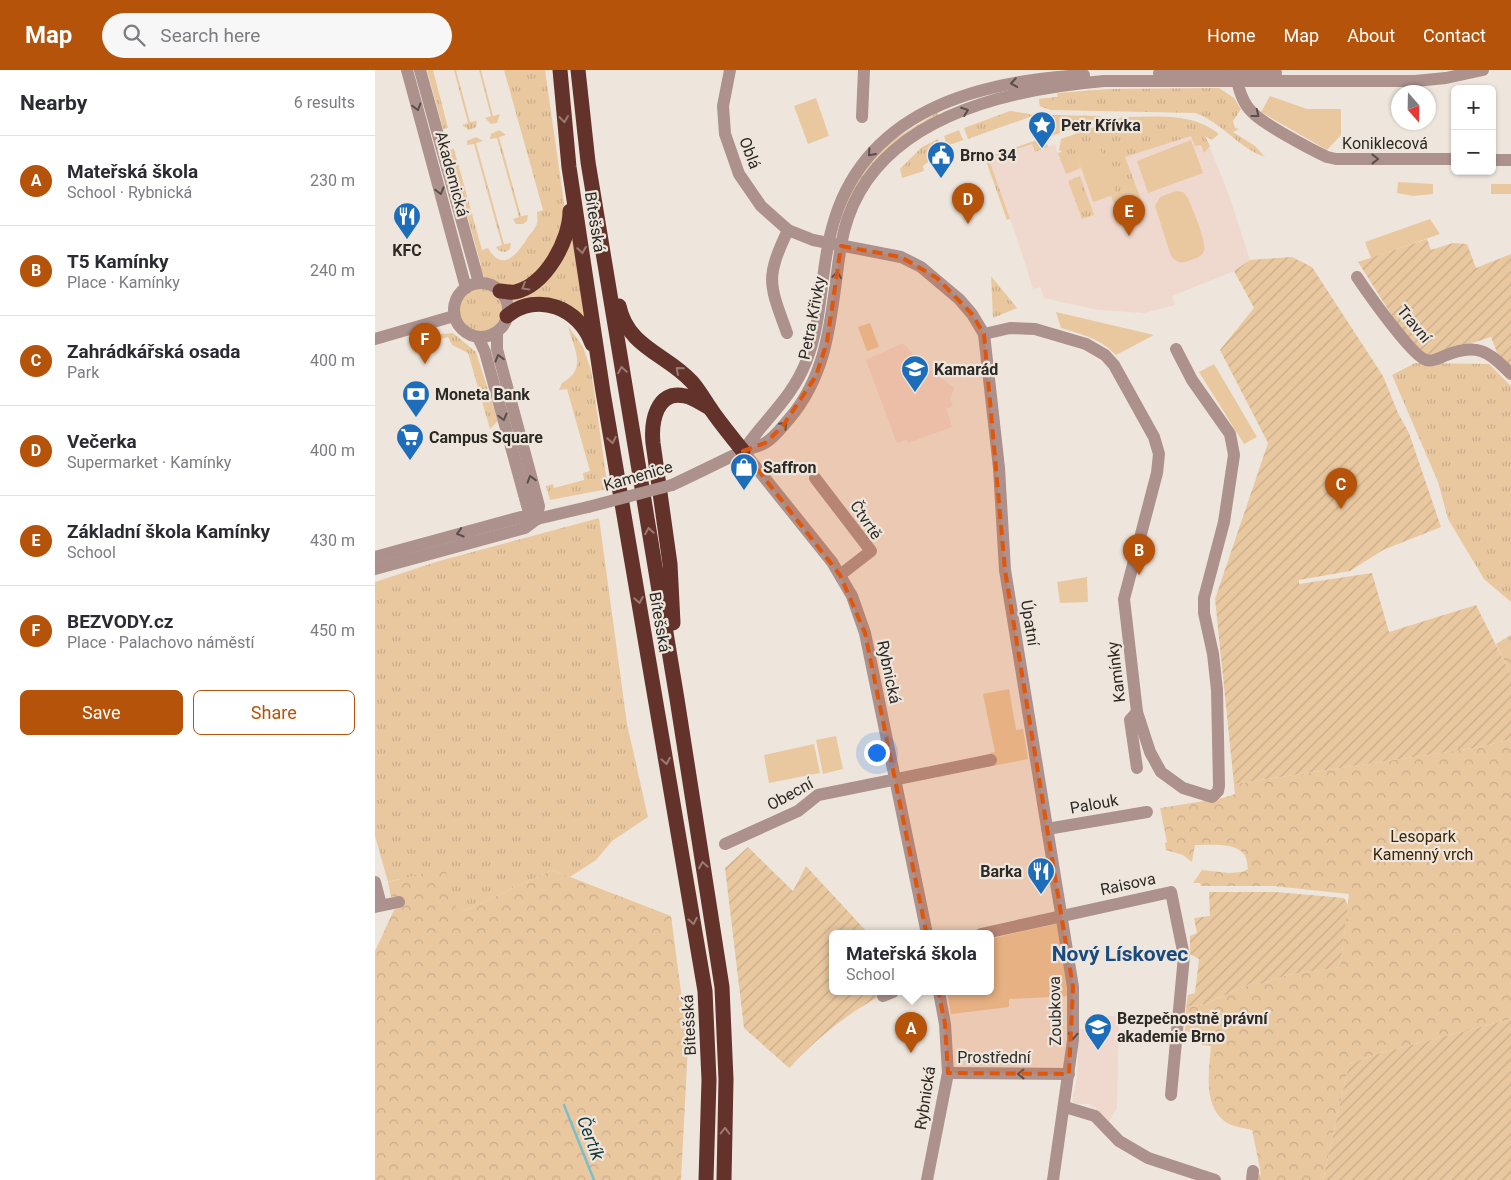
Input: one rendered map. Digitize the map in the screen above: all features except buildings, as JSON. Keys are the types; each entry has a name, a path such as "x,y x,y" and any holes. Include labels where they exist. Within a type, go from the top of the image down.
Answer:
{"highway":[{"name":"Bítešská","path":"560,70 569,168 603,392 705,990 709,1080 706,1180"},
{"name":"Bítešská","path":"578,70 594,203 723,987 726,1079 724,1180"},
{"path":"500,291 513,292 525,288 539,277 558,254 570,222 569,168"},
{"path":"594,203 609,250 620,314 626,328 644,347 681,371 693,382 743,451"},
{"path":"507,316 521,307 541,304 559,308 575,318 589,336 603,392"},
{"path":"677,699 670,564 653,443 652,423 658,407 672,396 685,396 710,408"}],"street":[{"name":"Akademická","path":"407,70 465,288"},
{"name":"Akademická","path":"420,70 479,283"},
{"name":"Oblá","path":"730,70 725,88 723,121 731,155 749,190 773,218 788,230 813,240 835,245"},
{"path":"862,117 864,70"},
{"name":"Petra Křivky","path":"743,451 765,443 782,428 795,412 816,376 827,342 835,245 850,210 869,175 908,137 942,120 1007,96 1054,86 1104,82 1396,74 1447,70"},
{"name":"Petra Křivky","path":"1237,77 1415,81 1446,78 1483,70"},
{"name":"Koniklecová","path":"1237,77 1244,101 1253,113 1327,157 1336,159 1451,159"},
{"path":"1496,160 1511,160"},
{"path":"787,333 774,296 771,278 775,260 788,230"},
{"path":"835,245 901,257 921,267 959,299 972,314 984,334"},
{"name":"Travní","path":"1357,277 1422,358 1431,360 1457,350 1473,348 1487,352 1511,374"},
{"path":"497,332 488,336 478,337 463,330 454,316 455,300 465,288 479,283 490,285 500,291 507,302 507,316 497,332 497,349 539,506 537,519"},
{"path":"375,339 454,316"},
{"name":"Kamínky","path":"984,334 1020,327 1052,334 1096,349 1114,365 1154,437 1159,454 1157,473 1124,600 1137,712 1150,752 1161,772 1172,781 1208,797 1215,796 1218,791 1220,777 1217,690 1213,654 1204,613 1204,598 1224,522 1234,455 1230,434 1192,380 1176,349"},
{"name":"Úpatní","path":"984,334 999,468 1005,570 1062,915"},
{"path":"478,337 485,352 528,509 537,519"},
{"name":"Kamenice","path":"375,557 521,517 537,519 672,485 743,451"},
{"name":"Rybnická","path":"743,451 840,575 852,596 865,633 926,930"},
{"name":"Čtvrtě","path":"815,478 871,550 840,575"},
{"name":"Kamenice","path":"375,569 525,528 537,519"},
{"path":"1137,712 1130,720 1137,768"},
{"name":"Obecní","path":"725,844 798,811 817,795 991,760"},
{"name":"Palouk","path":"1047,829 1147,812"},
{"path":"375,882 378,906 399,902"},
{"name":"Raisova","path":"994,931 1171,892 1184,956 1171,1095"},
{"name":"Zoubkova","path":"1053,1180 1065,1107 1073,1040 1073,987 1062,915"},
{"name":"Rybnická","path":"927,1180 948,1073 945,1024 940,995"},
{"name":"Prostřední","path":"948,1073 1069,1074"},
{"path":"1065,1107 1095,1116 1119,1141 1141,1155 1215,1180"}],"highlighted area":[{"path":"841,246 901,257 937,278 972,314 984,334 1005,570 1073,987 1069,1074 948,1073 945,1024 865,633 840,575 743,451 765,443 782,427 816,376 827,342"}],"shaded area":[{"path":"1166,129 1206,138 1229,195 1250,260 1234,271 1172,296 1175,305 1144,313 1098,310 1044,298 1040,287 1033,289 989,159 1032,144 1036,152 1055,144 1058,153 1085,143"},
{"name":"Kamarád","path":"904,344 919,361 954,388 950,399 953,406 946,409 952,427 908,443 907,439 897,443 866,360"},
{"name":"Bezpečnostně právní akademie Brno","path":"1092,1016 1119,1016 1117,1108 1107,1125 1097,1114 1096,1107 1091,1107 1090,1104 1075,1104 1072,1101 1077,1079 1079,1029 1092,1029"}],"green space":[{"path":"427,70 433,70 448,128 443,129"},
{"path":"454,70 456,70 470,122 477,121 476,127 469,130 462,125 468,123"},
{"path":"479,70 481,70 493,116 500,114 497,123 491,124 485,118 491,116"},
{"path":"504,70 545,70 565,210 560,235 537,274 517,288 504,289 485,278 478,266 481,265 449,150 454,149 482,250 488,248 499,260 510,258 520,249 536,227 537,212 543,210"},
{"path":"1219,88 1234,98 1241,109 1233,121 1235,128 1239,129 1233,132 1255,146 1265,157 1246,148 1214,122 1195,113 1051,110 1040,106 1039,99 1058,97 1057,93 1109,89"},
{"path":"1270,96 1307,109 1341,109 1341,135 1327,150 1261,112"},
{"path":"1058,97 1051,110 1040,106 1039,99"},
{"path":"816,98 829,136 808,144 794,106"},
{"path":"1010,111 1035,115 968,139 964,128"},
{"path":"1010,111 1029,114 1029,117 1013,123"},
{"path":"938,112 939,116 905,136 879,159 858,187 842,223 839,223 856,181 888,143"},
{"path":"1045,116 1100,116 1101,118 1052,136"},
{"path":"1123,117 1173,117 1185,119 1197,122 1219,134 1212,140 1205,136 1210,146 1204,153 1201,145 1195,146 1191,136 1125,157 1142,202 1117,211 1111,196 1116,194 1077,156 1081,168 1066,174 1058,153 1062,152 1059,150 1061,139"},
{"path":"499,130 506,135 499,137 521,216 528,215 527,221 523,224 516,224 513,219 519,217 497,138 490,139 491,134"},
{"path":"959,130 963,140 947,146 944,136"},
{"path":"476,137 483,141 476,143 504,244 511,243 510,249 506,252 499,251 496,247 502,245 474,144 467,145 467,141"},
{"path":"1045,137 1048,147 1035,152 1032,144 989,159 1010,219 1007,220 985,158"},
{"path":"938,139 945,161 943,162 940,153 923,166 924,171 902,178 900,169 922,147"},
{"path":"1191,140 1203,173 1148,193 1137,161"},
{"path":"1100,148 1116,194 1093,202 1077,156"},
{"path":"1080,176 1094,215 1082,219 1068,181"},
{"path":"1398,182 1433,184 1433,194 1413,196 1397,193"},
{"path":"1491,184 1511,184 1511,194 1491,194"},
{"path":"1176,191 1183,192 1188,198 1199,225 1204,247 1204,251 1200,256 1183,262 1177,261 1171,256 1155,206 1160,197"},
{"path":"1430,219 1440,234 1371,258 1365,242"},
{"path":"572,235 586,322 563,305 511,306 508,295 519,295"},
{"path":"1427,239 1431,250 1453,243 1467,244 1476,268 1511,254 1511,371 1499,358 1491,337 1428,357 1400,328 1358,262"},
{"path":"1292,257 1312,267 1383,376 1398,413 1409,433 1441,527 1383,550 1350,571 1299,580 1299,584 1372,573 1389,632 1476,605 1511,675 1511,739 1480,747 1234,784 1215,599 1268,443 1220,350 1254,308 1234,271 1250,260"},
{"path":"991,276 1017,308 993,318"},
{"path":"484,288 496,294 501,301 501,319 496,326 489,331 476,332 468,329 461,322 458,306 461,298 468,291"},
{"path":"1056,312 1154,335 1116,355 1097,341 1061,328"},
{"path":"870,323 879,347 867,351 858,327"},
{"path":"568,326 583,347 591,370 608,489 550,500 546,486 553,484 554,488 584,480 583,473 590,471 567,389 559,390 562,383 575,372 577,365 576,351"},
{"path":"453,333 476,352 498,421 490,429 468,353 452,345 448,337 434,341 441,334"},
{"path":"1415,363 1489,364 1511,386 1511,602 1484,579 1448,519 1438,482 1392,375"},
{"path":"1214,364 1257,437 1244,444 1199,372"},
{"path":"599,518 627,724 648,817 612,841 596,860 570,877 552,870 458,914 399,879 388,882 375,836 375,582 439,561"},
{"path":"1087,577 1088,602 1060,603 1057,582"},
{"path":"1511,635 1511,675 1496,644"},
{"path":"1009,689 1016,730 1023,729 1028,759 993,766 990,753 995,752 983,694"},
{"path":"836,736 843,769 823,774 816,740"},
{"name":"Lesopark Kamenný vrch","path":"1511,739 1511,1019 1377,1054 1349,1064 1323,1180 1258,1180 1257,1175 1261,1174 1252,1130 1229,1124 1220,1117 1215,1109 1209,1089 1211,1046 1202,1045 1202,1035 1185,1031 1186,1007 1205,1004 1254,982 1261,984 1287,975 1340,967 1349,894 1273,886 1201,886 1200,883 1193,883 1202,870 1229,873 1242,872 1248,869 1245,856 1239,849 1233,847 1195,845 1192,862 1183,855 1166,850 1165,843 1167,842 1160,808 1223,798 1235,794 1234,784 1480,747"},
{"path":"814,744 820,773 769,783 764,755"},
{"path":"748,847 793,891 806,866 865,930 829,930 829,995 882,995 835,1026 789,1068 744,1028 725,868"},
{"path":"445,868 458,914 552,870 671,916 688,1045 681,1180 375,1180 375,951 394,910 401,907 398,897 391,897 388,882"},
{"path":"1209,892 1276,892 1344,898 1348,905 1340,967 1287,975 1261,984 1254,982 1205,1004 1186,1007 1188,995 1195,993 1199,959 1190,954 1190,936 1197,933 1194,918 1210,916"},
{"path":"1059,923 1070,996 1009,999 1009,1007 951,1014 948,995 994,995 994,938"},
{"path":"1511,1019 1511,1180 1323,1180 1349,1064 1377,1054"}],"waterway":[{"name":"Čertík","path":"564,1105 594,1180"}],"place":[{"name":"Petr Křívka","path":"1042,149"},
{"name":"Brno 34","path":"941,179"},
{"name":"Večerka","path":"968,224"},
{"name":"Základní škola Kamínky","path":"1129,236"},
{"name":"KFC","path":"407,240"},
{"name":"BEZVODY.cz","path":"425,364"},
{"name":"Kamarád","path":"915,393"},
{"name":"Moneta Bank","path":"416,418"},
{"name":"Campus Square","path":"410,461"},
{"name":"Saffron","path":"744,491"},
{"name":"Zahrádkářská osada","path":"1341,509"},
{"name":"T5 Kamínky","path":"1139,575"},
{"name":"Barka","path":"1041,895"},
{"name":"Bezpečnostně právní akademie Brno","path":"1098,1051"},
{"name":"Mateřská škola","path":"911,1053"}],"district":[{"name":"Nový Lískovec","path":"1120,954"}]}
